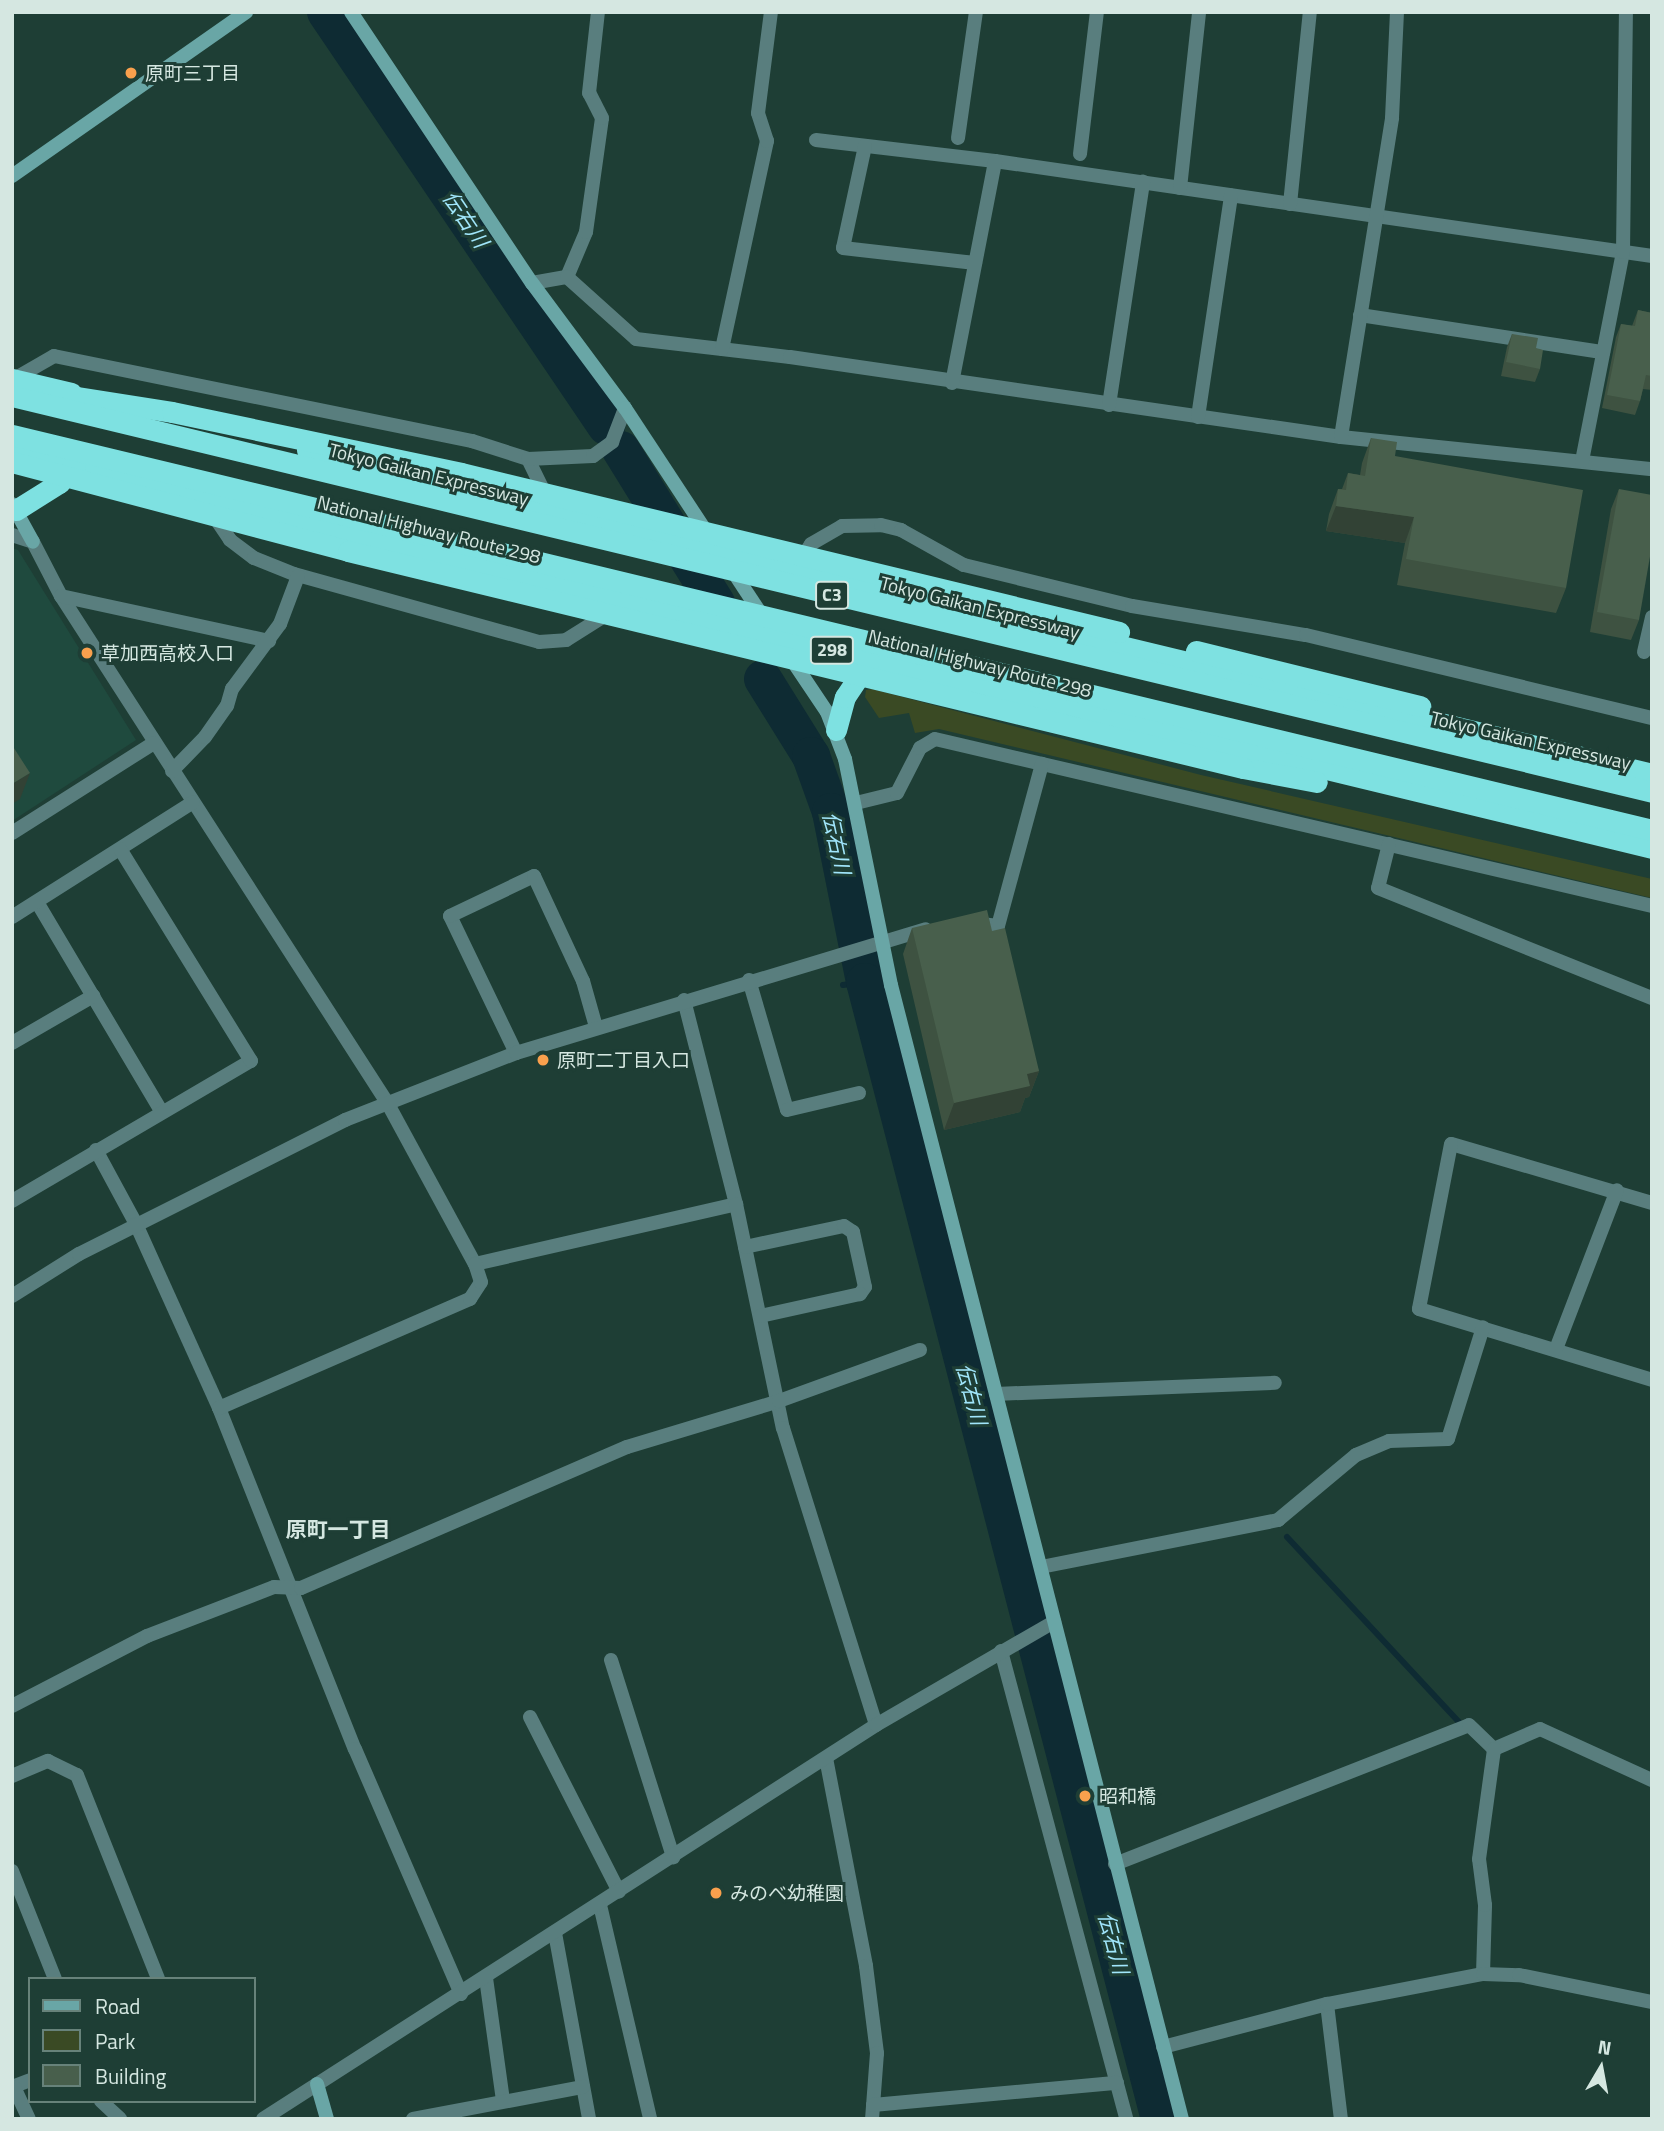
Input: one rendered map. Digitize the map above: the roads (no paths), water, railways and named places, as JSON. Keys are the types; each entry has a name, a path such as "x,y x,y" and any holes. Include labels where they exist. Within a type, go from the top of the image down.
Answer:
{"highway":[{"path":"13,385 553,510 1652,774"},
{"path":"13,385 172,412 461,473 1383,695 1615,766"},
{"name":"Tokyo Gaikan Expressway","path":"13,385 1652,792"},
{"name":"C3","path":"12,435 1652,830"},
{"name":"National Highway Route 298","path":"12,450 1652,848"},
{"path":"12,462 348,551 1243,768 1594,835"},
{"path":"14,507 59,483 75,466"},
{"path":"836,730 845,697 871,659"}],"street":[{"path":"12,176 246,12"},
{"path":"351,12 532,283 625,408 836,730 856,803 875,945 996,1394 1041,1567 1050,1624 1182,2119"},
{"path":"567,277 586,232 602,118 589,93 597,12"},
{"path":"722,349 767,141 758,113 771,12"},
{"path":"958,138 976,12"},
{"path":"1080,154 1097,12"},
{"path":"1180,188 1199,12"},
{"path":"1290,204 1310,12"},
{"path":"1341,437 1392,118 1397,12"},
{"path":"1581,461 1623,252 1626,12"},
{"path":"816,140 995,161 1652,256"},
{"path":"865,146 843,248 975,263"},
{"path":"952,383 995,161"},
{"path":"1109,405 1143,182"},
{"path":"1198,417 1231,195"},
{"path":"532,283 567,277"},
{"path":"567,277 636,339 1341,437 1652,469"},
{"path":"1360,315 1603,352"},
{"path":"13,385 54,356 472,441 527,459 593,456 612,442 625,408"},
{"path":"527,459 553,510"},
{"path":"201,496 230,540 254,558 298,576 539,642 566,640 628,601"},
{"path":"14,507 61,596 388,1104 475,1264 481,1282 470,1298 219,1408"},
{"path":"796,569 811,544 826,533 861,523 881,525 901,530 964,565 1132,606 1306,635 1652,718"},
{"path":"12,535 33,542"},
{"path":"172,771 205,737 227,706 232,689 269,641 298,576"},
{"path":"61,596 269,641"},
{"path":"1644,652 1652,617"},
{"path":"856,803 897,793 920,748 936,738 1652,905"},
{"path":"12,833 155,743"},
{"path":"12,1296 136,1224 345,1120 516,1053 947,922 998,926 1042,764"},
{"path":"12,917 192,802"},
{"path":"1389,844 1378,888 1652,998"},
{"path":"12,1201 161,1111 251,1061 120,849"},
{"path":"516,1053 450,916 534,876 583,981 596,1027"},
{"path":"37,902 161,1111"},
{"path":"749,981 787,1110 859,1093"},
{"path":"12,1043 93,996"},
{"path":"684,1000 736,1204 783,1428 876,1725"},
{"path":"1652,1203 1617,1190 1451,1144 1419,1310 1483,1327 1652,1380"},
{"path":"96,1150 136,1224 219,1408 289,1587 461,1994"},
{"path":"1556,1349 1617,1190"},
{"path":"475,1264 736,1204"},
{"path":"745,1247 844,1226 853,1232 864,1287 860,1294 760,1316"},
{"path":"1041,1567 1278,1520 1356,1455 1390,1441 1448,1439 1483,1327"},
{"path":"12,1706 147,1636 274,1587 301,1588 627,1447 779,1401 920,1350"},
{"path":"996,1394 1275,1383"},
{"path":"263,2119 600,1905 876,1725 1050,1624"},
{"path":"1006,1648 1126,2119"},
{"path":"611,1660 673,1857"},
{"path":"530,1717 619,1892"},
{"path":"1115,1864 1469,1726 1494,1749"},
{"path":"1494,1749 1540,1729 1652,1780"},
{"path":"1483,1974 1485,1905 1479,1859 1494,1749"},
{"path":"826,1758 866,1966 877,2053 873,2112 1117,2083"},
{"path":"12,1776 48,1761 78,1775 157,1977"},
{"path":"12,1871 54,1977"},
{"path":"600,1905 650,2119"},
{"path":"555,1933 589,2119"},
{"path":"1163,2048 1327,2004 1483,1974 1519,1975 1652,2002"},
{"path":"486,1978 503,2101"},
{"path":"1327,2004 1340,2119"},
{"path":"317,2084 327,2119"},
{"path":"13,2087 29,2119"},
{"path":"413,2119 583,2087"},
{"path":"110,2103 120,2119"}],"waterway":[{"name":"伝右川","path":"326,12 606,426"},
{"name":"伝右川","path":"621,450 668,526"},
{"name":"伝右川","path":"686,555 716,603"},
{"name":"伝右川","path":"763,679 811,756 831,812 865,982 1160,2119"},
{"path":"843,985 865,982"},
{"path":"1287,1537 1462,1725"}],"place":[{"name":"原町三丁目","path":"131,73"},
{"name":"草加西高校入口","path":"87,653"},
{"name":"原町二丁目入口","path":"543,1060"},
{"name":"昭和橋","path":"1085,1796"},
{"name":"みのべ幼稚園","path":"716,1893"}],"district":[{"name":"原町一丁目","path":"338,1529"}]}
